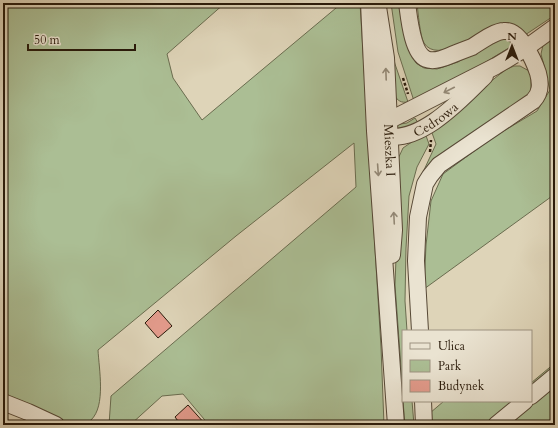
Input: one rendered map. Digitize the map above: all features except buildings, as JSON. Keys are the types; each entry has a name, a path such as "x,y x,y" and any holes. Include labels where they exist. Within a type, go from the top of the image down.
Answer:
{"street":[{"name":"Mieszka I","path":"369,3 382,134 394,230 388,298 396,425"},
{"name":"Mieszka I","path":"377,3 386,58 388,121"},
{"path":"407,3 416,49 421,56 428,60 443,58 504,31 511,31 517,35 534,62 538,74 540,90 538,96 533,101 439,166 425,184 418,217 416,261 420,330"},
{"name":"Cedrowa","path":"496,66 468,94 425,128 402,136 382,134 388,121 496,66 526,48 555,27"},
{"name":"Cedrowa","path":"387,95 392,102 411,109"},
{"path":"532,395 555,376"},
{"path":"3,402 56,425"},
{"path":"423,402 424,425"},
{"path":"496,425 524,402"}],"path":[{"path":"401,74 411,109"},
{"path":"425,128 430,135 431,140 430,152 427,157"}],"green space":[{"path":"3,3 225,3 167,54 173,78 202,120 342,3 360,3 381,347 384,425 209,425 183,394 162,396 130,425 109,425 111,396 356,187 354,143 236,236 98,350 100,377 99,406 96,414 89,422 68,425 3,395"},
{"path":"391,3 399,3 403,29 412,55 416,63 424,68 437,69 458,62 492,41 505,38 511,43 512,46 476,68 414,101 398,52"},
{"path":"417,3 555,3 555,15 525,35 493,26 458,45 448,49 438,50 430,49 424,43 420,30"},
{"path":"555,36 555,194 424,289 426,245 431,201 443,174 492,138 537,111 550,90 541,54 543,45"},
{"path":"390,43 395,64 408,102 400,101 394,95"},
{"path":"514,66 520,66 531,72 531,96 418,183 436,144 431,130 505,70"},
{"path":"415,118 418,123 398,130 394,125 407,123"},
{"path":"425,133 429,144 417,167 409,196 405,301 407,330 402,330 402,381 395,285 397,161 403,148"},
{"path":"555,363 555,369 532,388 532,382"},
{"path":"555,383 555,425 502,425 532,402"},
{"path":"403,402 412,402 414,425 405,425"},
{"path":"443,402 515,402 487,425 431,425 430,413"}]}
